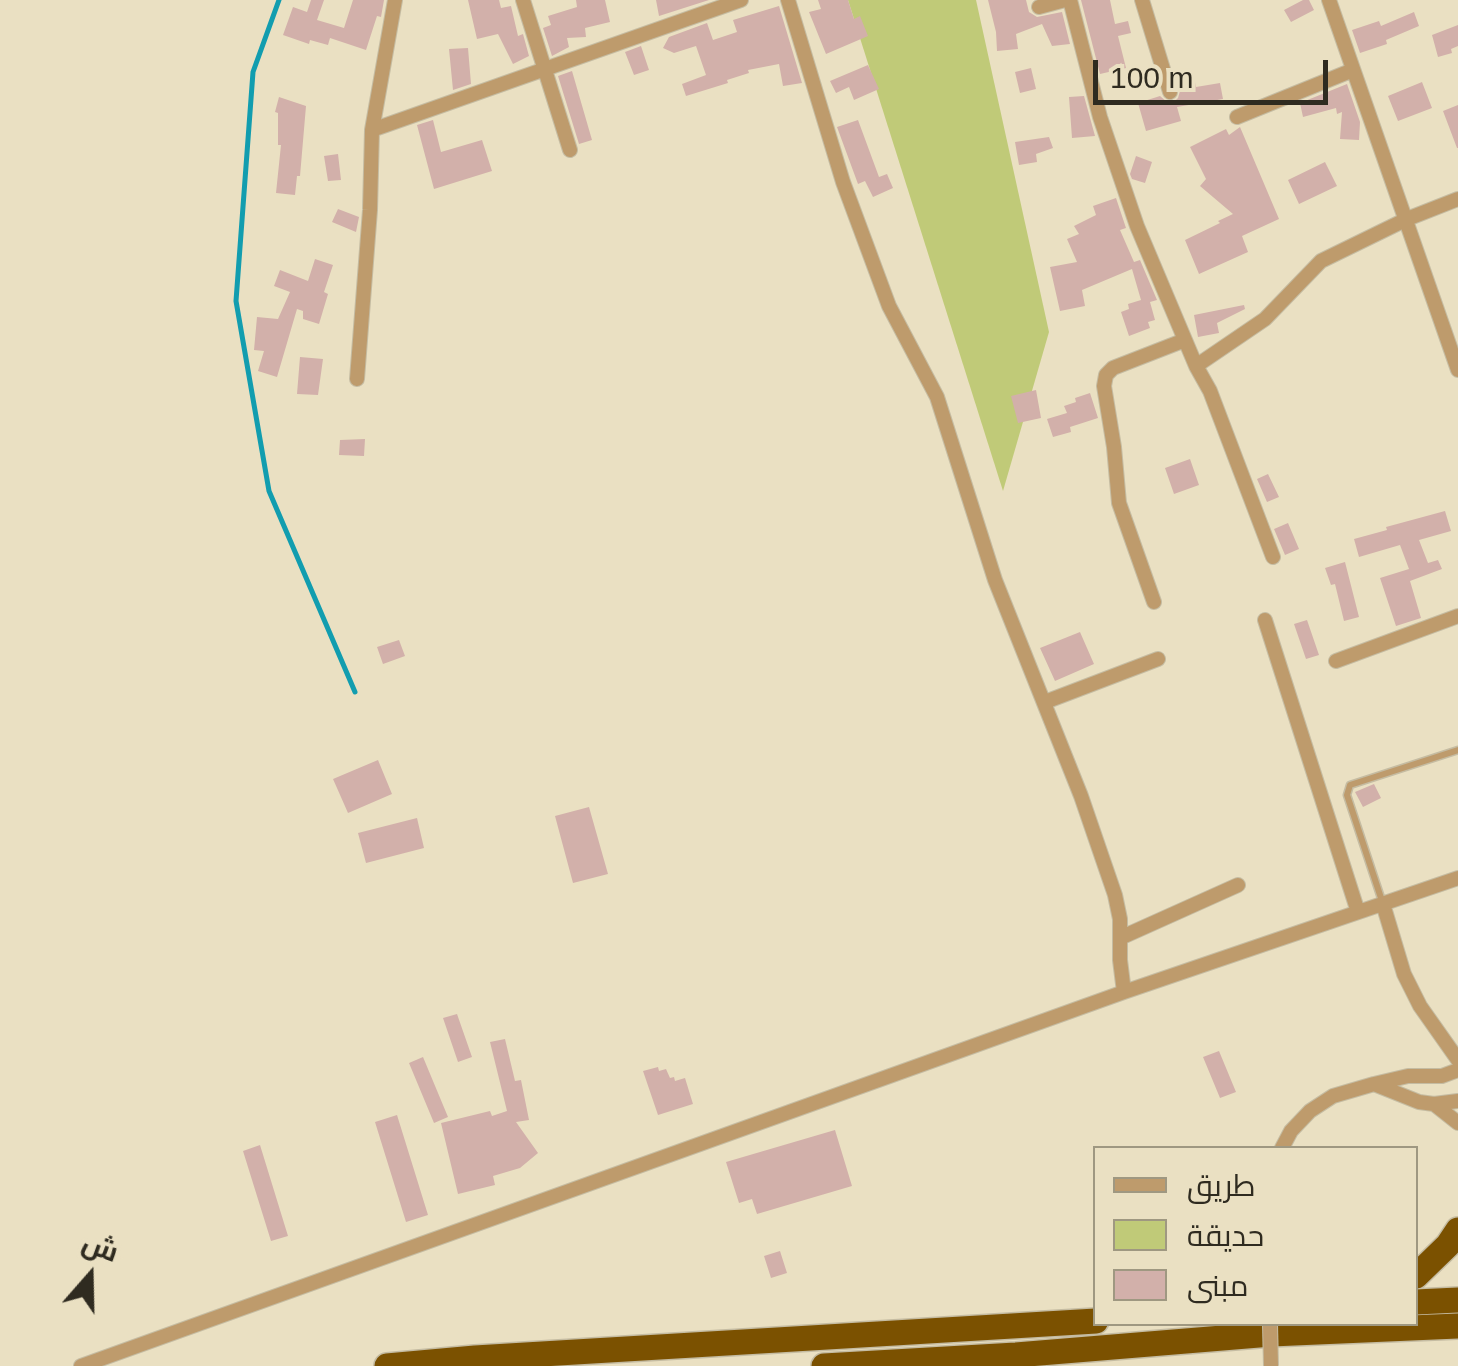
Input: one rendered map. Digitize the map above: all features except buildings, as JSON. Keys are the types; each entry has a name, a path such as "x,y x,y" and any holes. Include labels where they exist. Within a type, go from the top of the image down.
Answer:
{"highway":[{"path":"1418,1274 1458,1230"},
{"path":"1418,1302 1458,1300"},
{"path":"387,1366 1093,1321"},
{"path":"824,1366 1272,1334 1458,1326"}],"street":[{"path":"356,379 370,210 372,130 395,0"},
{"path":"524,0 570,150"},
{"path":"372,130 742,0"},
{"path":"788,0 843,182 889,306 937,397 995,580 1116,895 1124,992"},
{"path":"1039,7 1067,0 1100,117 1137,226 1210,391 1274,557"},
{"path":"1142,0 1170,92"},
{"path":"1328,0 1458,370"},
{"path":"1237,117 1354,70"},
{"path":"1196,366 1266,319 1322,261 1458,199"},
{"path":"1154,602 1119,503 1104,386 1112,368 1185,340"},
{"path":"1336,661 1458,616"},
{"path":"1265,620 1358,912"},
{"path":"1044,702 1158,659"},
{"path":"80,1366 1124,992 1458,878"},
{"path":"1120,938 1238,885"},
{"path":"1383,904 1404,974 1420,1006 1458,1060"},
{"path":"1283,1146 1310,1111 1333,1096 1408,1076 1442,1076 1458,1070"},
{"path":"1374,1084 1419,1102 1458,1101"},
{"path":"1434,1104 1458,1123"},
{"path":"1270,1326 1271,1366"}],"lane":[{"path":"1383,904 1347,794 1350,786 1458,750"}],"green space":[{"path":"848,0 976,0 1049,332 1003,491"}],"waterway":[{"path":"279,0 253,72 236,301 269,491 355,692"}]}
